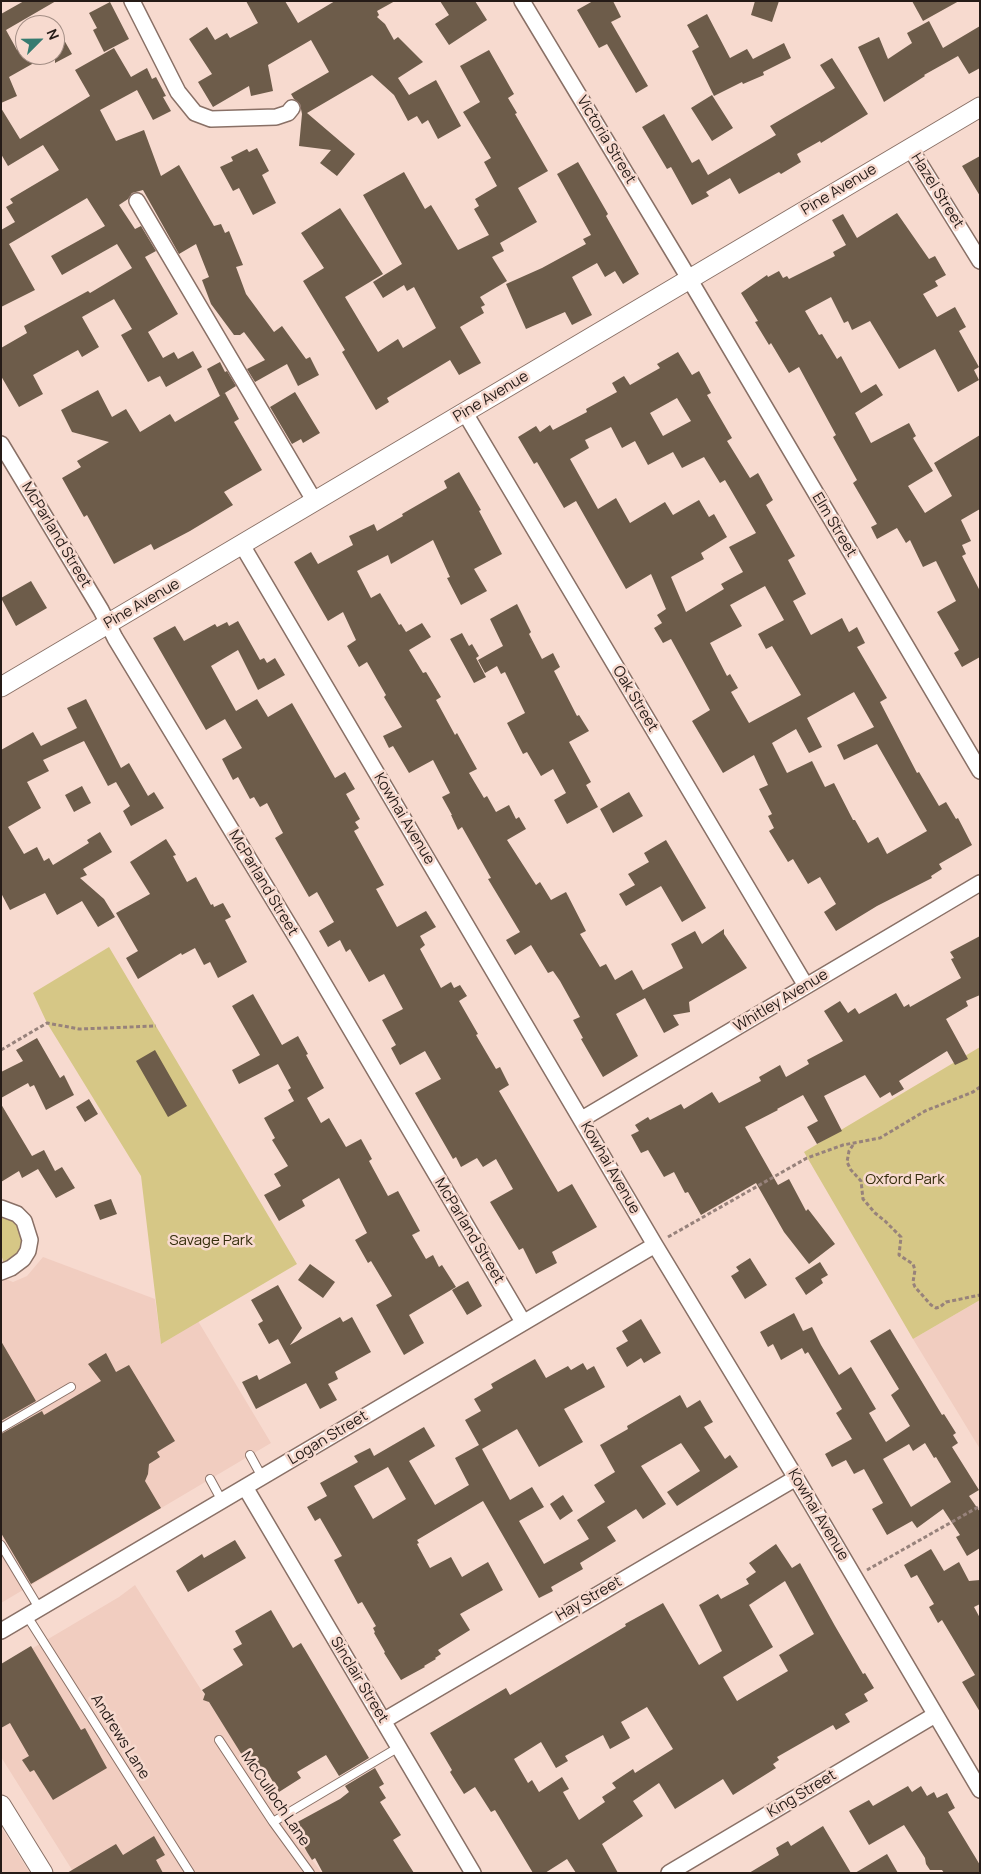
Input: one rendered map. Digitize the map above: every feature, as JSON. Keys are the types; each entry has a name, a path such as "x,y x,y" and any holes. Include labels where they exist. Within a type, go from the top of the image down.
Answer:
{"street":[{"path":"132,1 178,92 195,113 211,119 276,118 288,114 292,108"},
{"name":"Victoria Street","path":"522,1 689,279"},
{"name":"Pine Avenue","path":"1,687 980,107"},
{"name":"Hazel Street","path":"910,148 980,261"},
{"path":"138,201 315,502"},
{"name":"Elm Street","path":"689,279 980,771"},
{"name":"Oak Street","path":"465,412 806,986"},
{"name":"McParland Street","path":"1,444 115,638 306,954 523,1322"},
{"name":"Kowhai Avenue","path":"242,545 655,1245 796,1478 980,1790"},
{"name":"Whitley Avenue","path":"582,1119 980,883"},
{"path":"1,1208 17,1214 24,1221 30,1240 28,1251 23,1259 11,1268 1,1272"},
{"name":"Logan Street","path":"1,1631 655,1245"},
{"name":"Hay Street","path":"383,1721 796,1478"},
{"name":"Sinclair Street","path":"245,1487 473,1873"},
{"name":"King Street","path":"669,1873 935,1715"},
{"path":"1,1805 43,1873"}],"lane":[{"path":"1,1428 71,1387"},
{"path":"250,1456 262,1476"},
{"path":"210,1479 222,1500"},
{"name":"Andrews Lane","path":"1,1545 33,1612 190,1873"},
{"name":"McCulloch Lane","path":"219,1740 273,1822 310,1873"},
{"path":"273,1822 398,1747"}],"path":[{"path":"1,1050 47,1023 79,1029 156,1026"},
{"path":"655,1245 807,1158 843,1145 880,1138 925,1111 980,1087"},
{"path":"853,1144 849,1151 847,1162 851,1170 861,1181 863,1199 901,1237 899,1255 913,1264 915,1270 913,1282 915,1287 931,1306 936,1308 952,1301 980,1295"},
{"path":"855,1578 980,1506"}],"shaded area":[{"path":"43,1257 155,1299 161,1343 198,1321 271,1443 1,1603 1,1277 13,1282 27,1276"},
{"path":"980,1300 980,1449 913,1339"},
{"path":"135,1585 287,1826 322,1873 74,1873 1,1757 1,1667 119,1597"},
{"path":"1,1827 30,1873 1,1873"}],"green space":[{"name":"Savage Park","path":"109,947 297,1264 161,1344 141,1176 47,1023 33,993"},
{"name":"Oxford Park","path":"980,1047 980,1300 913,1339 804,1152"},
{"path":"1,1213 16,1220 25,1240 18,1255 4,1264 1,1254"}],"building":[{"path":"24,1 56,1 32,15 15,15 15,25 6,30 15,46 15,65 30,65 9,77 17,96 1,103 1,14"},
{"path":"246,1 285,1 298,23 335,1 395,1 377,11 379,15 377,17 385,24 394,40 398,37 423,62 398,78 409,95 436,80 461,126 438,139 428,120 422,124 417,116 408,121 394,95 372,75 307,113 355,154 337,176 320,163 331,150 299,146 302,114 300,104 291,94 329,72 311,40 268,65 273,91 251,96 249,86 213,107 198,82 212,74 189,39 207,27 215,40 227,33 230,38 258,23"},
{"path":"440,1 475,1 487,20 449,45 435,24 449,15"},
{"path":"593,1 613,1 621,17 611,22 648,86 636,93 607,44 599,48 577,10"},
{"path":"755,1 779,1 772,22 751,15"},
{"path":"912,1 959,1 923,21"},
{"path":"110,2 129,39 104,52 93,30 97,28 89,13"},
{"path":"707,14 730,58 747,49 753,59 784,43 791,58 763,72 764,75 743,84 742,82 714,96 692,51 699,47 687,25"},
{"path":"929,21 943,48 980,26 980,68 969,74 958,56 924,75 884,102 858,47 879,37 888,59 912,43 907,33"},
{"path":"65,42 72,54 65,58"},
{"path":"114,48 131,77 147,68 152,79 156,77 166,96 163,97 171,111 153,120 137,90 100,110 116,141 144,130 161,176 179,165 214,226 221,224 225,233 229,231 243,265 236,267 246,294 274,332 282,326 306,359 310,357 319,375 298,386 287,364 255,382 247,369 265,360 244,332 240,335 234,335 211,304 202,280 209,277 196,244 179,254 143,190 132,193 128,199 119,205 135,229 141,226 156,251 145,257 178,314 148,332 163,358 174,352 178,359 193,351 202,367 166,387 160,376 148,382 121,335 132,329 114,299 82,317 99,347 82,357 78,350 33,375 43,394 19,407 1,376 1,348 27,333 24,326 88,291 90,293 132,268 117,244 62,275 51,256 105,226 87,198 9,244 35,290 1,307 1,230 15,222 6,207 13,203 10,199 59,170 43,145 8,166 1,154 1,108 20,139 90,96 75,70"},
{"path":"489,50 514,94 508,98 517,113 515,114 548,171 518,188 537,222 500,243 504,251 492,257 507,281 480,297 485,305 481,307 484,313 460,327 481,363 459,375 450,360 387,398 389,402 376,410 342,352 345,350 303,281 324,268 301,233 340,208 383,274 345,297 378,352 398,339 403,348 436,328 414,287 407,291 404,285 383,298 373,282 402,264 363,195 404,172 425,209 431,205 458,250 489,235 474,209 479,206 475,199 497,186 484,162 491,158 463,112 480,102 460,66"},
{"path":"832,58 868,114 821,143 820,141 797,154 801,162 781,174 779,172 739,194 730,178 706,192 709,196 692,205 671,167 667,169 642,127 664,114 692,163 699,159 708,175 776,135 770,126 835,88 820,65"},
{"path":"712,95 733,128 712,141 691,108"},
{"path":"257,148 269,171 262,175 276,203 253,215 239,188 233,191 220,167 233,161 231,157 247,149 249,152"},
{"path":"980,156 980,196 962,166"},
{"path":"578,162 639,274 623,284 615,271 605,277 597,263 572,277 592,315 572,325 565,312 526,329 506,284 542,268 586,244 583,239 591,235 557,174"},
{"path":"897,213 929,259 935,256 946,275 935,281 938,286 923,294 937,317 955,307 966,327 959,331 979,367 974,370 979,380 958,392 935,349 899,369 870,321 852,330 848,321 844,323 831,297 805,311 819,335 822,334 837,359 841,356 861,393 876,384 883,395 855,413 871,443 909,423 916,436 913,438 933,471 908,486 925,513 952,496 934,463 980,435 980,509 961,520 971,541 962,545 966,554 962,556 980,591 980,657 962,667 954,653 959,650 937,612 956,601 936,561 923,567 910,540 906,543 897,528 877,539 871,527 877,524 853,483 857,480 833,437 836,435 799,367 789,373 771,343 769,345 755,322 758,321 741,293 767,275 768,277 779,271 783,278 787,276 789,279 835,256 833,252 846,245 832,220 843,214 857,238"},
{"path":"678,352 692,375 699,371 711,393 707,395 732,438 727,441 750,478 758,473 773,500 766,505 795,556 788,560 806,594 793,601 811,635 842,618 849,632 857,627 865,643 857,647 887,698 880,702 917,773 919,772 939,806 946,802 956,819 958,818 972,845 939,864 942,869 931,876 932,878 877,906 836,931 824,912 836,904 820,877 808,884 793,859 788,862 769,831 774,828 768,816 772,814 759,789 768,785 754,755 723,773 692,721 710,710 671,639 663,643 654,628 662,623 657,615 666,609 651,574 626,589 576,501 564,508 537,462 534,464 518,437 536,426 540,432 550,425 553,430 587,412 586,409 617,392 612,383 624,376 630,385 660,368 657,364","holes":["677,398 691,421 663,436 650,413","611,427 622,448 635,441 648,465 673,452 682,468 704,457 720,483 725,480 756,533 729,547 743,572 721,584 724,589 686,612 671,577 704,559 701,553 727,537 714,514 709,517 699,500 673,515 665,502 630,523 616,498 598,509 570,459 589,448 585,440","765,586 784,620 758,634 766,649 772,646 801,695 749,723 731,692 738,688 730,674 727,676 710,643 742,626 730,605","854,692 874,727 837,745 844,760 877,744 927,831 887,854 878,837 868,843 855,820 853,820 834,783 825,787 812,761 787,773 772,743 796,729 809,753 822,747 807,718"]},
{"path":"220,362 236,386 220,396 207,369"},
{"path":"98,390 112,417 126,409 140,432 170,414 175,422 225,393 239,419 234,422 262,470 224,492 233,505 154,550 151,544 114,564 87,515 84,517 62,478 81,467 77,461 109,442 72,432 61,410"},
{"path":"295,392 320,433 303,443 301,439 292,444 270,407"},
{"path":"459,472 481,510 479,511 502,554 474,569 487,591 461,605 447,578 450,577 433,540 391,564 388,555 357,571 371,598 380,593 399,625 401,624 406,632 422,623 431,637 409,650 423,673 426,672 441,697 436,700 455,735 457,733 477,769 469,773 484,798 487,796 496,812 509,805 516,819 519,817 526,829 507,840 536,885 540,882 551,900 566,892 586,931 580,934 600,967 606,964 615,980 632,970 643,990 683,968 671,944 695,931 702,944 724,929 724,934 747,968 689,1002 690,1012 673,1015 679,1025 664,1033 645,998 616,1014 638,1056 603,1077 581,1039 583,1038 573,1020 580,1017 553,971 548,973 531,945 515,955 506,940 520,932 488,879 491,878 462,827 458,830 442,797 450,793 433,760 409,773 393,746 389,748 383,736 402,727 384,697 386,695 367,662 359,667 347,646 356,640 343,612 328,621 294,562 311,552 318,564 353,545 349,536 374,524 377,531 403,516 402,514 447,488 444,481"},
{"path":"31,581 47,608 16,626 1,598"},
{"path":"517,604 542,659 553,653 560,667 554,671 577,716 579,715 589,731 569,742 591,782 586,785 598,807 567,824 554,800 566,793 553,769 541,776 527,752 523,754 507,723 525,713 505,672 501,674 497,666 485,673 478,660 503,646 490,619"},
{"path":"238,621 260,660 264,658 267,663 275,658 285,675 258,690 238,650 211,666 236,711 257,699 268,717 292,703 335,778 345,772 355,789 346,794 360,819 355,822 359,828 354,831 384,885 376,889 397,927 426,911 436,927 420,936 425,945 420,949 441,988 451,982 454,988 460,985 467,996 459,1001 496,1069 500,1067 509,1085 499,1091 558,1192 572,1184 597,1227 552,1252 557,1263 536,1274 523,1248 519,1250 490,1202 513,1189 496,1159 483,1167 477,1158 461,1167 456,1157 453,1159 415,1093 441,1079 425,1051 400,1065 391,1048 396,1045 382,1020 403,1009 384,974 369,982 350,949 346,952 340,940 328,947 319,931 334,922 317,892 309,897 275,838 283,833 267,803 260,807 254,797 250,799 238,777 233,780 222,759 242,748 225,719 206,730 153,638 175,626 184,641 215,624 217,627 227,622 229,626"},
{"path":"462,633 469,646 472,644 479,656 476,658 486,677 474,683 450,639"},
{"path":"86,699 121,768 129,763 148,796 154,792 164,808 131,826 123,811 130,806 116,782 108,786 84,741 43,760 49,771 27,782 41,808 8,827 24,854 37,847 44,861 49,858 53,865 89,843 87,840 100,832 112,852 83,869 87,875 80,878 104,899 115,917 98,927 82,901 57,915 45,893 10,910 1,893 1,750 33,732 41,746 77,728 67,708"},
{"path":"82,786 91,803 74,812 65,795"},
{"path":"629,792 643,816 613,833 600,809"},
{"path":"166,839 176,855 173,856 187,882 196,877 211,905 213,904 214,907 223,903 231,917 225,920 247,962 218,978 210,962 204,965 195,948 182,955 181,953 138,979 126,958 138,951 116,913 150,894 130,862"},
{"path":"666,840 706,908 682,922 661,886 626,906 619,894 635,885 628,874 649,862 644,853"},
{"path":"980,936 980,995 966,1001 968,1006 946,1019 968,1059 955,1065 947,1051 899,1081 904,1089 892,1096 890,1092 880,1098 865,1075 824,1096 842,1131 817,1144 807,1127 818,1121 803,1095 745,1127 778,1185 789,1179 806,1211 808,1209 835,1244 809,1264 784,1232 756,1183 701,1215 688,1192 685,1193 674,1172 664,1177 648,1150 641,1153 631,1135 639,1131 635,1125 648,1117 650,1120 681,1104 684,1109 712,1092 719,1103 761,1081 759,1077 780,1065 786,1077 809,1064 807,1060 843,1041 824,1011 840,1001 848,1013 855,1008 859,1014 896,993 904,1007 909,1004 910,1007 961,978 951,959 954,958 950,952"},
{"path":"253,994 282,1045 298,1036 308,1054 306,1055 324,1088 307,1098 321,1123 329,1118 346,1147 361,1139 372,1159 369,1161 388,1196 398,1191 420,1231 412,1235 426,1259 433,1255 439,1267 442,1265 456,1287 409,1315 424,1343 404,1355 376,1305 392,1296 371,1261 368,1263 355,1240 367,1233 339,1178 302,1200 305,1206 279,1221 264,1195 281,1186 274,1174 288,1166 272,1140 275,1138 264,1118 294,1101 288,1090 291,1088 278,1064 239,1084 232,1070 260,1055 232,1006"},
{"path":"37,1038 60,1078 64,1075 74,1095 46,1110 34,1085 30,1087 28,1083 1,1098 1,1072 23,1061 16,1050"},
{"path":"155,1050 187,1106 168,1117 136,1061"},
{"path":"89,1099 98,1114 85,1122 76,1107"},
{"path":"1,1104 32,1156 44,1150 55,1171 62,1167 75,1188 56,1198 38,1169 22,1178 19,1171 1,1182"},
{"path":"111,1199 117,1214 100,1220 94,1205"},
{"path":"750,1258 767,1285 745,1299 731,1276 739,1271 736,1267"},
{"path":"820,1262 828,1275 821,1279 823,1283 806,1295 795,1278"},
{"path":"310,1264 335,1282 323,1298 298,1280"},
{"path":"468,1281 482,1306 467,1315 452,1290"},
{"path":"278,1285 302,1328 290,1345 340,1317 343,1322 352,1317 371,1352 335,1372 338,1379 328,1384 337,1400 320,1409 306,1383 256,1409 242,1382 257,1375 259,1380 291,1363 278,1339 269,1344 258,1324 263,1321 251,1300"},
{"path":"794,1313 803,1331 812,1327 839,1375 851,1367 876,1409 869,1413 886,1442 910,1426 891,1395 899,1389 870,1341 890,1329 942,1415 944,1414 956,1433 953,1435 958,1443 952,1447 979,1490 969,1496 980,1512 980,1548 967,1556 956,1537 960,1535 943,1509 917,1528 912,1521 887,1535 872,1509 883,1503 864,1469 854,1474 846,1460 832,1467 825,1454 852,1439 836,1413 842,1409 808,1352 805,1354 802,1348 781,1360 773,1344 768,1347 760,1332","holes":["925,1443 934,1458 936,1457 951,1482 911,1507 883,1459 909,1444 913,1451"]},
{"path":"641,1319 661,1353 644,1363 641,1358 627,1367 616,1348 628,1341 622,1331"},
{"path":"1,1341 36,1401 1,1421"},
{"path":"106,1353 116,1372 129,1365 175,1441 157,1452 160,1457 149,1464 145,1481 161,1508 31,1584 1,1533 1,1434 42,1411 44,1415 101,1381 88,1364"},
{"path":"535,1359 546,1378 568,1366 571,1370 583,1363 587,1370 594,1366 605,1387 564,1409 583,1442 539,1467 517,1429 482,1449 510,1500 532,1487 544,1507 519,1521 544,1564 589,1539 577,1520 605,1502 594,1485 615,1472 600,1445 628,1429 627,1426 680,1395 687,1408 700,1400 713,1422 704,1427 725,1459 730,1455 738,1467 677,1506 667,1492 700,1471 681,1443 641,1466 666,1504 643,1519 636,1509 607,1527 616,1541 580,1563 583,1569 551,1587 553,1591 539,1598 483,1501 417,1540 419,1543 417,1544 430,1568 451,1557 462,1577 488,1562 503,1590 460,1614 470,1630 438,1650 441,1654 425,1667 401,1680 374,1633 373,1628 376,1626 362,1602 358,1604 334,1560 342,1556 320,1518 315,1521 307,1507 327,1496 320,1483 358,1462 354,1456 370,1448 374,1456 424,1427 435,1446 409,1461 435,1505 469,1485 455,1458 479,1445 465,1420 481,1411 474,1399 493,1388 491,1384","holes":["388,1467 406,1499 373,1519 354,1486"]},
{"path":"563,1495 573,1511 560,1520 550,1504"},
{"path":"235,1540 246,1558 188,1592 176,1571 202,1554 204,1558"},
{"path":"776,1544 792,1568 800,1563 863,1674 865,1673 874,1688 864,1694 868,1701 845,1714 850,1722 836,1730 833,1725 777,1757 779,1760 773,1764 776,1768 733,1795 723,1779 675,1809 659,1783 633,1801 643,1816 602,1844 618,1873 576,1873 567,1859 545,1873 533,1873 495,1810 491,1812 475,1787 464,1794 450,1772 452,1770 430,1733 506,1688 510,1695 626,1626 625,1624 663,1603 699,1665 722,1651 699,1605 718,1594 721,1599 749,1584 746,1579 756,1572 749,1563","holes":["785,1581 814,1634 779,1655 788,1671 737,1701 723,1677 773,1647 749,1605","647,1707 673,1749 635,1773 633,1769 612,1783 616,1788 602,1797 605,1802 579,1820 563,1792 569,1789 562,1777 539,1792 532,1780 528,1783 514,1759 541,1742 556,1768 568,1761 565,1756 603,1735 610,1749 630,1738 621,1722"]},
{"path":"931,1549 944,1571 959,1562 969,1581 980,1580 980,1604 974,1607 980,1618 980,1712 962,1682 975,1675 942,1620 938,1623 929,1607 934,1604 917,1575 911,1578 904,1565"},
{"path":"271,1610 293,1648 301,1643 369,1758 339,1776 326,1755 297,1772 301,1778 279,1792 266,1770 255,1776 209,1702 203,1700 205,1694 202,1690 243,1665 233,1649 242,1644 235,1631"},
{"path":"31,1646 81,1730 85,1728 107,1768 53,1800 34,1770 30,1772 22,1760 29,1756 10,1723 1,1728 1,1664"},
{"path":"375,1768 384,1784 379,1787 386,1798 380,1802 401,1835 393,1840 414,1873 323,1873 315,1858 312,1860 292,1825 340,1799 349,1792 345,1786"},
{"path":"908,1786 912,1792 921,1786 927,1796 934,1792 937,1798 947,1793 955,1808 948,1812 980,1865 980,1873 944,1873 942,1870 930,1870 925,1858 904,1825 869,1845 849,1811 869,1800 873,1806"},
{"path":"823,1826 851,1873 749,1873 779,1855 776,1848 788,1841 791,1846"},
{"path":"154,1836 165,1855 156,1860 163,1873 67,1873 116,1844 123,1855"},
{"path":"887,1854 898,1873 855,1873"}]}
